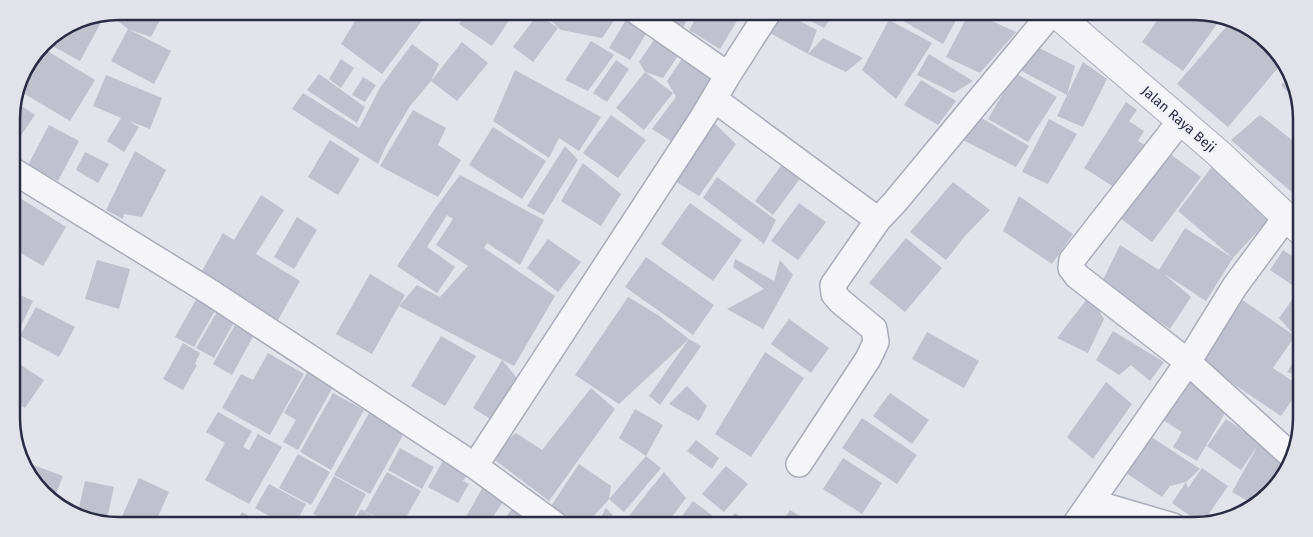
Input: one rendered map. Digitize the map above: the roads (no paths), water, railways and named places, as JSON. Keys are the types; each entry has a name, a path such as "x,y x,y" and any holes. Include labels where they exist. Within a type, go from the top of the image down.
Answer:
{"street":[{"path":"649,20 728,75"},
{"path":"476,466 763,20"},
{"path":"799,464 868,359 876,342 874,329 840,301 834,294 833,286 878,220 1046,20"},
{"name":"Jalan Raya Beji","path":"1064,20 1181,120 1293,223"},
{"path":"714,99 878,220"},
{"path":"1181,120 1072,260 1071,268 1076,276 1188,362 1287,452"},
{"path":"20,175 150,256 186,276 476,466 545,517"},
{"path":"1080,517 1188,362 1235,286 1293,225"},
{"path":"1091,502 1142,517"}]}
